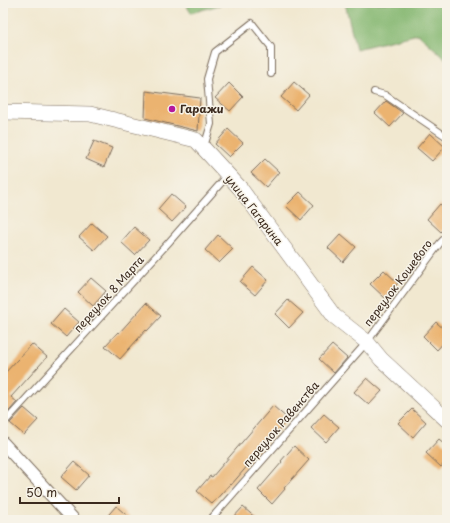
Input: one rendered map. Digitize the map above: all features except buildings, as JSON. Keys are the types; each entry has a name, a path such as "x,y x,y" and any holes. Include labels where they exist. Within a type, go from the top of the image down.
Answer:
{"street":[{"name":"улица Гагарина","path":"3,112 90,114 196,140 240,188 334,316 367,342 381,359 447,420"},
{"path":"3,444 74,520"}],"lane":[{"path":"204,149 211,124 207,79 215,52 252,23 270,47 271,74"},
{"path":"374,92 385,94 447,137"},
{"name":"переулок 8 Марта","path":"3,424 228,175"},
{"name":"переулок Кошевого","path":"367,342 440,243 447,236"},
{"name":"переулок Равенства","path":"210,520 367,342"}],"green space":[{"path":"185,3 227,3 191,13"},
{"path":"345,3 447,3 447,60 418,34 356,49"}],"place":[{"name":"Гаражи","path":"172,109"}]}
